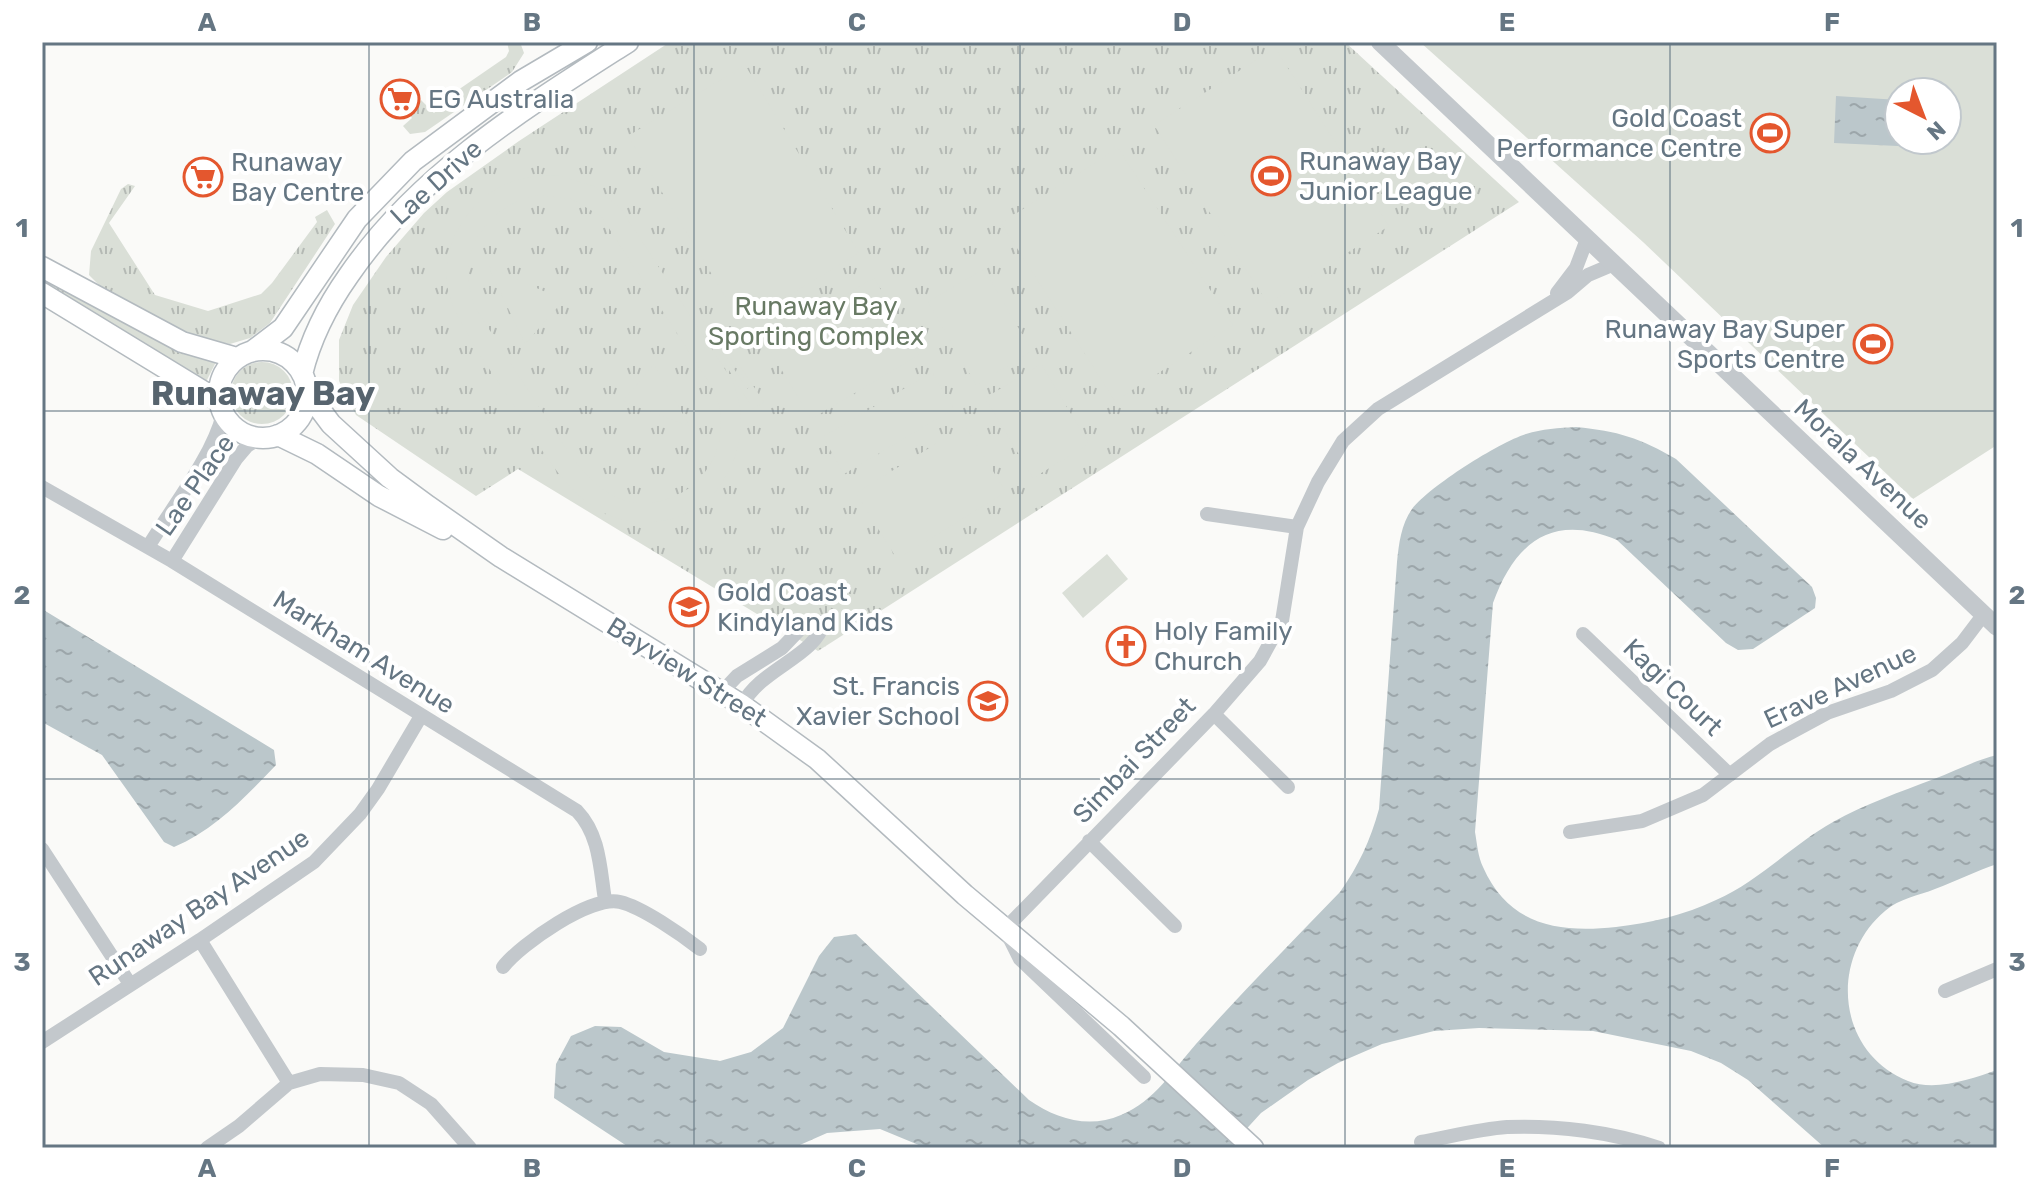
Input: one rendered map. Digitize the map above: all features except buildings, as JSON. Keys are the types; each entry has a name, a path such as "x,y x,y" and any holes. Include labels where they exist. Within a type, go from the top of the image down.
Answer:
{"main road":[{"name":"Lae Drive","path":"245,354 283,328 365,209 413,161 521,81 587,42"},
{"name":"Lae Drive","path":"305,383 308,349 324,313 372,243 424,186 462,154 628,42"},
{"path":"365,209 371,225 372,243"},
{"path":"42,267 174,338 245,354 268,350 282,354 294,362 305,383 306,403 296,423 268,437 238,431 221,408 42,293"},
{"path":"221,408 222,377 245,354"},
{"name":"Bayview Street","path":"305,383 324,417 390,478 501,557 722,692 817,759 965,895 1164,1064 1251,1146"},
{"name":"Bayview Street","path":"268,437 317,454 403,510 501,557"}],"street":[{"name":"Morala Avenue","path":"1380,42 1991,620"},
{"name":"Simbai Street","path":"1546,306 1576,268 1587,239"},
{"name":"Simbai Street","path":"1005,929 1214,714 1260,661 1282,621 1297,527 1318,482 1343,441 1378,409 1568,292 1593,272 1614,264"},
{"name":"Lae Place","path":"148,547 213,441 221,408"},
{"name":"Lae Place","path":"172,561 236,459 247,446 268,437"},
{"name":"Markham Avenue","path":"42,487 172,561 577,811 594,836 605,900"},
{"path":"1207,514 1297,527"},
{"name":"Erave Avenue","path":"1570,832 1642,821 1703,795 1770,744 1827,713 1891,691 1932,670 1991,620"},
{"path":"722,692 737,676 782,648 802,627 812,622 824,622 815,640 752,688 742,705"},
{"name":"Kagi Court","path":"1583,634 1730,775"},
{"path":"1214,714 1288,787"},
{"name":"Runaway Bay Avenue","path":"42,1042 314,862 341,837 378,789 421,716"},
{"path":"1089,841 1175,926"},
{"path":"42,849 130,984"},
{"path":"503,967 528,942 605,900 622,902 679,933 700,949"},
{"name":"Bayview Street","path":"1005,929 1020,959 1144,1077"},
{"path":"200,940 289,1083"},
{"path":"1945,991 1997,969"},
{"path":"207,1148 239,1126 289,1083 320,1074 363,1075 399,1083 431,1104 470,1148"},
{"path":"1421,1142 1506,1127 1577,1130 1636,1140 1659,1148"}],"green space":[{"path":"507,42 520,42 524,53 512,72 425,132 410,134 403,126 412,118 408,113 421,100 434,113 442,101 506,57 509,51"},
{"name":"Runaway Bay Sporting Complex","path":"670,42 1345,42 1519,202 818,651 518,469 476,496 356,415 339,381 339,340 353,305 386,257 424,213 447,192 519,141"},
{"name":"Runaway Bay Super Sports Centre","path":"1420,42 1997,42 1997,445 1913,499 1643,242"},
{"name":"Runaway Bay Junior League","path":"1275,48 1389,226 1268,304 1154,125"},
{"path":"745,65 859,253 742,324 628,136"},
{"path":"1118,148 1233,325 1115,401 1001,223"},
{"path":"541,175 560,176 594,186 621,209 732,380 741,420 734,459 710,497 682,515 666,520 637,522 612,516 590,505 571,488 554,468 476,348 453,306 447,278 448,261 451,245 467,215 491,192 510,182","holes":["537,195 571,199 601,216 715,392 721,423 716,453 697,481 666,500 629,502 605,491 593,481 562,442 474,304 468,267 479,235 490,221 519,201"]},
{"path":"128,184 135,186 109,223 155,295 208,311 261,294 317,222 315,217 327,210 335,224 270,323 250,338 230,344 191,338 102,288 89,275 91,251 121,189"},
{"path":"488,265 564,300 525,344 490,270 486,269"},
{"path":"984,269 1032,351 976,385 928,302"},
{"path":"42,276 127,325 165,343 217,360 206,382 42,287"},
{"path":"874,278 919,355 811,419 765,342"},
{"path":"701,318 747,389 749,387 718,338 720,336 764,402 753,409 698,320"},
{"path":"256,362 268,362 284,371 291,381 291,405 284,415 268,424 256,424 236,410 231,399 231,387 245,367"},
{"path":"654,364 688,423 692,424 691,427 623,401"},
{"path":"1041,364 1089,444 1033,478 985,398"},
{"path":"932,372 954,409 844,474 823,437"},
{"path":"965,426 1006,492 897,559 856,493"},
{"path":"1107,554 1128,579 1083,618 1062,593"}],"water":[{"path":"1836,96 1883,99 1883,145 1834,143"},
{"path":"1576,427 1628,437 1676,459 1812,587 1816,598 1815,608 1753,649 1738,650 1726,643 1617,540 1594,532 1573,530 1539,538 1525,549 1502,582 1493,603 1475,832 1481,863 1494,887 1521,913 1556,926 1595,929 1667,918 1732,892 1818,831 1845,816 1997,755 1997,864 1903,900 1885,911 1867,931 1855,953 1849,978 1848,1003 1854,1027 1866,1049 1884,1067 1908,1081 1941,1085 1997,1070 1997,1148 1825,1148 1748,1080 1721,1063 1691,1051 1593,1031 1479,1028 1434,1031 1382,1044 1308,1080 1261,1113 1229,1148 926,1148 880,1129 827,1133 793,1148 630,1148 554,1098 556,1064 571,1036 595,1026 621,1027 664,1052 720,1061 751,1052 783,1028 819,956 834,937 856,934 1039,1107 1073,1120 1097,1121 1121,1115 1144,1102 1231,1005 1340,892 1372,832 1379,809 1398,555 1408,515 1421,500 1449,478 1499,446 1532,432"},
{"path":"42,609 274,750 276,765 229,811 203,831 174,847 164,842 102,755 42,722"}],"place":[{"name":"EG Australia","path":"400,99"},
{"name":"Gold Coast Performance Centre","path":"1770,133"},
{"name":"Runaway Bay Junior League","path":"1271,176"},
{"name":"Runaway Bay Centre","path":"203,177"},
{"name":"Runaway Bay Super Sports Centre","path":"1873,344"},
{"name":"Gold Coast Kindyland Kids","path":"689,607"},
{"name":"Holy Family Church","path":"1126,646"},
{"name":"St. Francis Xavier School","path":"988,701"}],"district":[{"name":"Runaway Bay","path":"263,393"}]}
